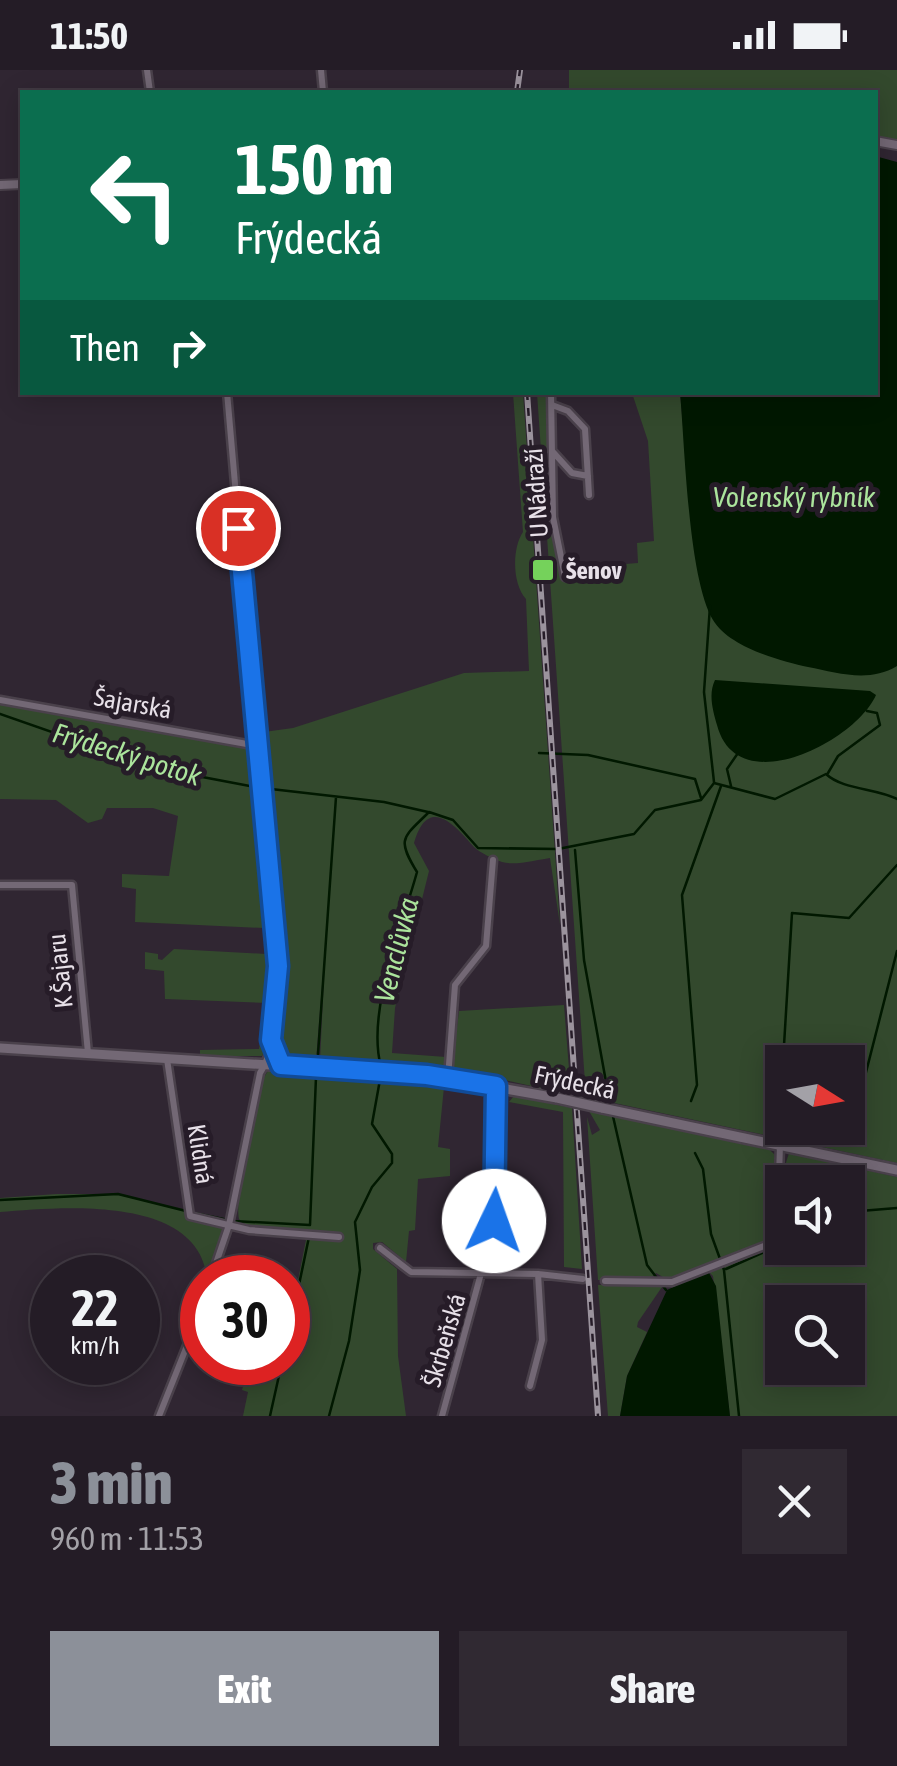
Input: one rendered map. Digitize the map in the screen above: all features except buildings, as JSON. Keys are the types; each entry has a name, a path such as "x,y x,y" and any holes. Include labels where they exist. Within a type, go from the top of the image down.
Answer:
{"main road":[{"name":"Frýdecká","path":"0,1048 448,1078 897,1170"}],"street":[{"path":"220,1255 260,1073 271,1040 278,966 227,395"},
{"name":"U Nádraží","path":"552,395 553,516 565,578"},
{"name":"U Nádraží","path":"552,405 568,412 585,428 589,495"},
{"path":"552,451 572,474 588,476"},
{"name":"Šajarská","path":"0,700 258,746"},
{"path":"448,1078 455,985 486,946 494,860"},
{"name":"K Šajaru","path":"0,885 72,885 88,1053"},
{"path":"271,1040 281,1065"},
{"name":"Klidná","path":"167,1058 190,1216 229,1226"},
{"name":"Škrbeňská","path":"442,1416 483,1275 496,1195 496,1086"},
{"path":"604,1281 672,1282 777,1242 780,1146"},
{"path":"229,1226 338,1237"},
{"name":"Škrbeňská","path":"380,1248 411,1272 538,1274 583,1279"},
{"path":"530,1386 542,1340 538,1274"},
{"path":"159,1416 180,1363"}],"shaded area":[{"path":"569,70 897,70 897,141 878,138 878,90 569,90"},
{"path":"513,395 523,395 560,925 550,858 502,862 477,849 442,818 427,820 414,843 429,871 395,1008 392,1053 446,1057 445,1068 320,1061 326,935 316,1060 292,1057 278,1041 282,960 264,732 293,728 464,673 529,671 526,599 515,566 523,532"},
{"path":"537,395 550,395 551,504 562,569 638,563 637,543 654,541 648,441 633,395 680,395 695,556 897,666 897,1163 812,1145 865,1145 865,1045 765,1045 765,1135 586,1097"},
{"path":"0,702 251,749 262,807 270,904 271,1000 262,1056 200,1056 200,1050 259,1049 267,1003 165,999 164,971 145,969 145,952 158,954 162,960 174,949 266,954 264,928 135,922 136,889 122,887 122,874 169,876 178,816 153,808 107,808 102,819 88,823 56,800 0,799"},
{"path":"564,1005 571,1095 452,1068 459,1011"},
{"path":"268,1071 391,1078 444,1087 438,1147 450,1149 450,1176 418,1179 415,1230 409,1231 406,1262 382,1242 373,1243 373,1249 397,1269 398,1356 406,1416 243,1416 248,1392 242,1390 243,1385 310,1385 310,1255 303,1255 306,1240 289,1232 253,1228 239,1219 246,1143"},
{"path":"514,1096 572,1108 582,1269 564,1267 563,1112 509,1102"},
{"path":"589,1111 770,1150 776,1156 775,1165 765,1165 765,1242 668,1280 656,1273 649,1280 598,1280 587,1117 592,1135 600,1130"},
{"path":"789,1153 843,1165 785,1165"},
{"path":"865,1170 897,1177 897,1416 730,1416 713,1276 708,1271 765,1249 765,1265 865,1265"},
{"path":"114,1194 227,1219 215,1255 199,1255 179,1232 153,1219 89,1209 0,1212 0,1198"},
{"path":"664,1284 638,1322 637,1327 647,1332 627,1376 620,1416 608,1416 598,1285"}],"water":[{"name":"Volenský rybník","path":"878,157 897,162 897,666 876,674 831,672 770,657 721,630 713,620 698,574 680,395 878,395"},
{"path":"715,680 870,691 876,695 864,713 822,745 771,762 747,759 729,748 713,708"},
{"path":"708,1271 716,1286 730,1416 620,1416 627,1376 667,1290"}],"waterway":[{"path":"710,606 704,692 714,782"},
{"path":"828,773 838,756 880,725 877,713 867,711"},
{"name":"Frýdecký potok","path":"0,714 155,768 255,787"},
{"path":"539,753 588,755 695,779 701,798"},
{"path":"731,786 727,769 738,753"},
{"name":"Venclůvka","path":"381,1067 378,1021 382,996 417,872 406,852 405,839 429,812 453,820 478,848 558,849 634,834 655,810 701,800 714,783 775,799 826,774 841,783 897,799"},
{"path":"691,1101 697,1085 682,895 721,786"},
{"name":"Frýdecký potok","path":"271,789 384,802 428,812"},
{"path":"318,1054 336,797"},
{"path":"575,850 584,960 610,1104"},
{"path":"784,1045 792,913 849,918 897,865"},
{"path":"865,1076 897,951"},
{"name":"Venclůvka","path":"329,1416 349,1341 360,1270 355,1222 372,1187 392,1163 392,1154 372,1124 381,1074"},
{"path":"194,1213 233,1221 310,1225 316,1077"},
{"path":"612,1112 647,1265 666,1290"},
{"path":"695,1153 703,1169 711,1234 724,1270 739,1416"},
{"path":"0,1200 118,1194 186,1211"},
{"path":"865,1211 897,1208"},
{"path":"305,1255 309,1237"},
{"path":"726,1269 765,1252"},
{"path":"270,1416 277,1385"}],"railway":[{"path":"517,90 520,70"},
{"path":"527,395 598,1416"}],"place":[{"name":"Šenov","path":"543,570"}],"route":[{"path":"238,528 278,966 271,1040 281,1065 427,1075 496,1086 494,1221"}]}
